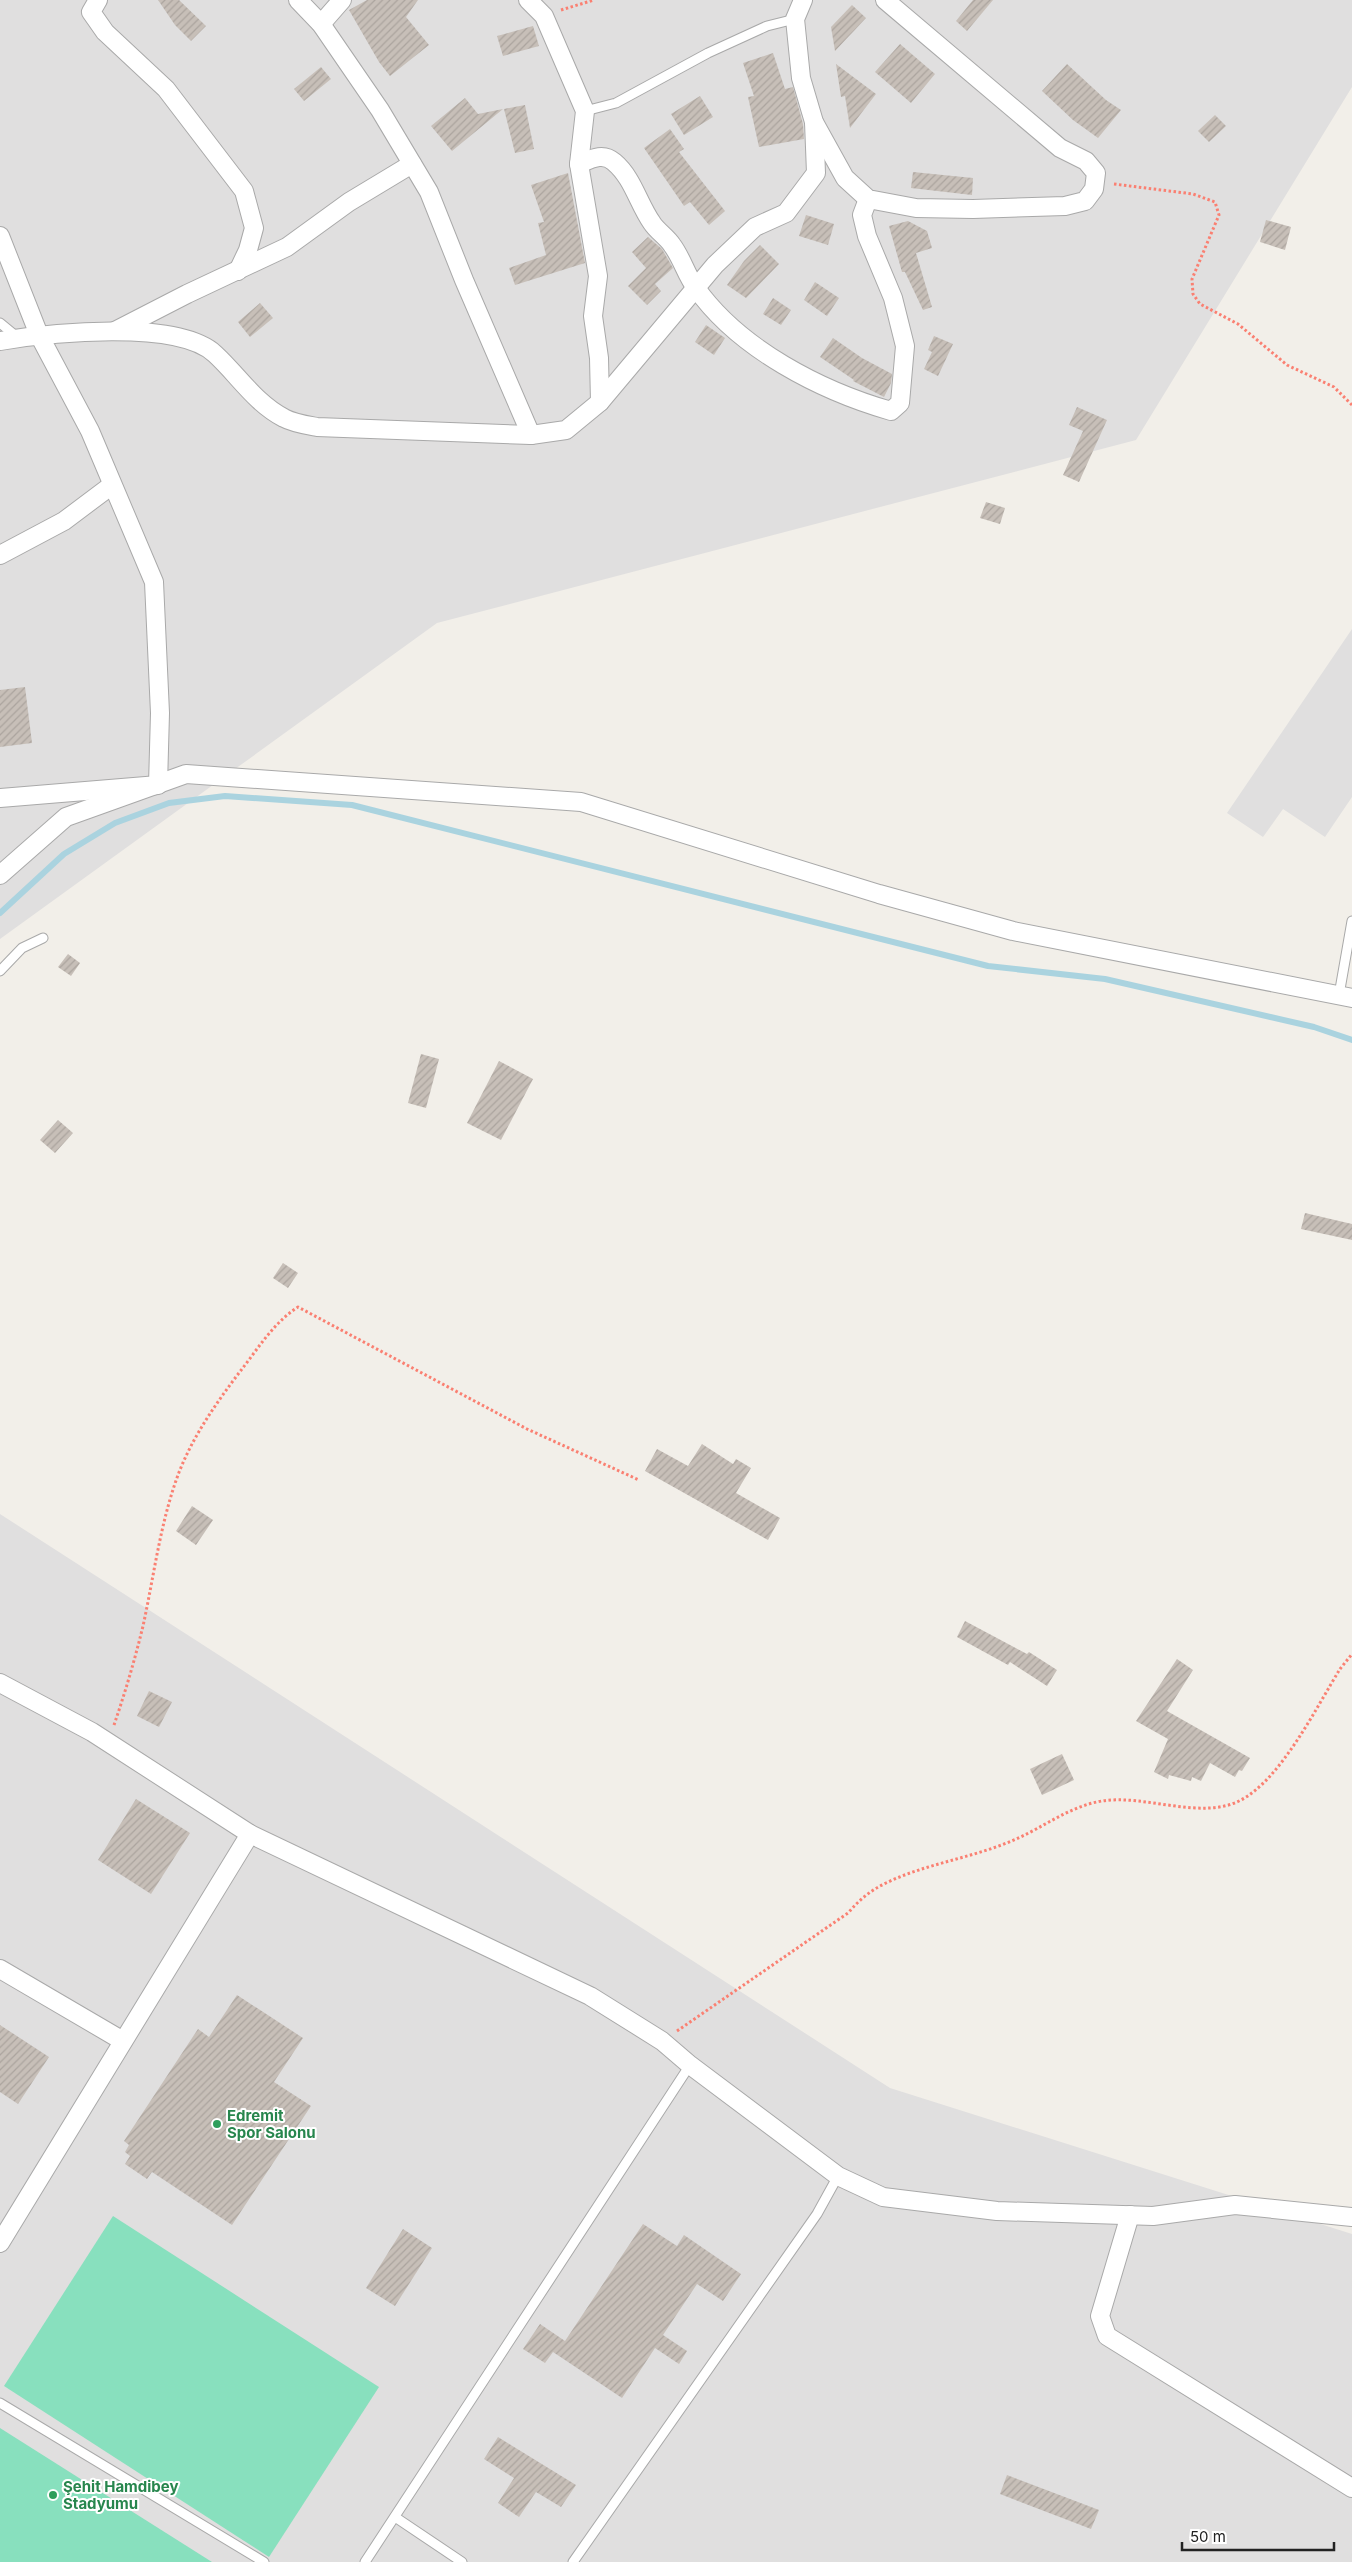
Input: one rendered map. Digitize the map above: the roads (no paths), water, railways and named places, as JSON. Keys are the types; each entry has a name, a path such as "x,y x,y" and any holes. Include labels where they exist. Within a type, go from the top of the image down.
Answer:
{"street":[{"path":"98,0 91,12 105,32 166,90 244,192 254,228 248,250 238,271"},
{"path":"298,0 321,24 380,110 429,192 464,280 531,435"},
{"path":"321,24 342,0"},
{"path":"528,0 544,16 584,111 579,164 598,276 593,316 599,358 600,402"},
{"path":"803,0 795,19 801,78 814,122 836,166 845,178 868,199 916,208 973,210 1065,206 1084,201 1094,189 1096,174 1086,161 1060,148 886,0"},
{"path":"0,342 39,335 113,332 164,333 214,352 253,395 284,418 317,427 531,435 566,430 600,402 695,287 755,227 786,213 816,173 814,122"},
{"path":"579,164 597,156 613,160 625,174 652,224 672,245 695,287 723,322 760,349 852,400 891,411 900,403 905,346 893,298 868,236 862,215 868,199"},
{"path":"113,332 187,294 287,247 349,202 412,164"},
{"path":"0,236 39,335 90,431 154,582 160,713 158,785"},
{"path":"0,555 64,521 112,485"},
{"path":"0,875 66,818 186,774 581,802 879,894 1013,931 1346,997"},
{"path":"0,798 158,785"},
{"path":"0,1682 109,1742 250,1834 590,1996 662,2041 690,2065 838,2176 883,2197 997,2211 1153,2216 1235,2206 1352,2217"},
{"path":"0,2243 250,1834"},
{"path":"0,1969 123,2041"},
{"path":"1130,2215 1100,2316 1107,2336 1352,2488"}],"lane":[{"path":"584,111 616,104 708,53 767,26 795,19"},
{"path":"0,323 18,338"},
{"path":"1346,997 1352,921"},
{"path":"0,971 22,948 43,938"},
{"path":"365,2562 690,2065"},
{"path":"573,2562 817,2214 838,2176"},
{"path":"0,2403 264,2562"},
{"path":"395,2517 462,2562"}],"waterway":[{"path":"0,913 64,854 115,823 169,803 225,796 352,805 988,966 1105,979 1314,1027 1352,1040"}],"place":[{"name":"Edremit Spor Salonu","path":"217,2124"},
{"name":"Şehit Hamdibey Stadyumu","path":"53,2495"}]}
